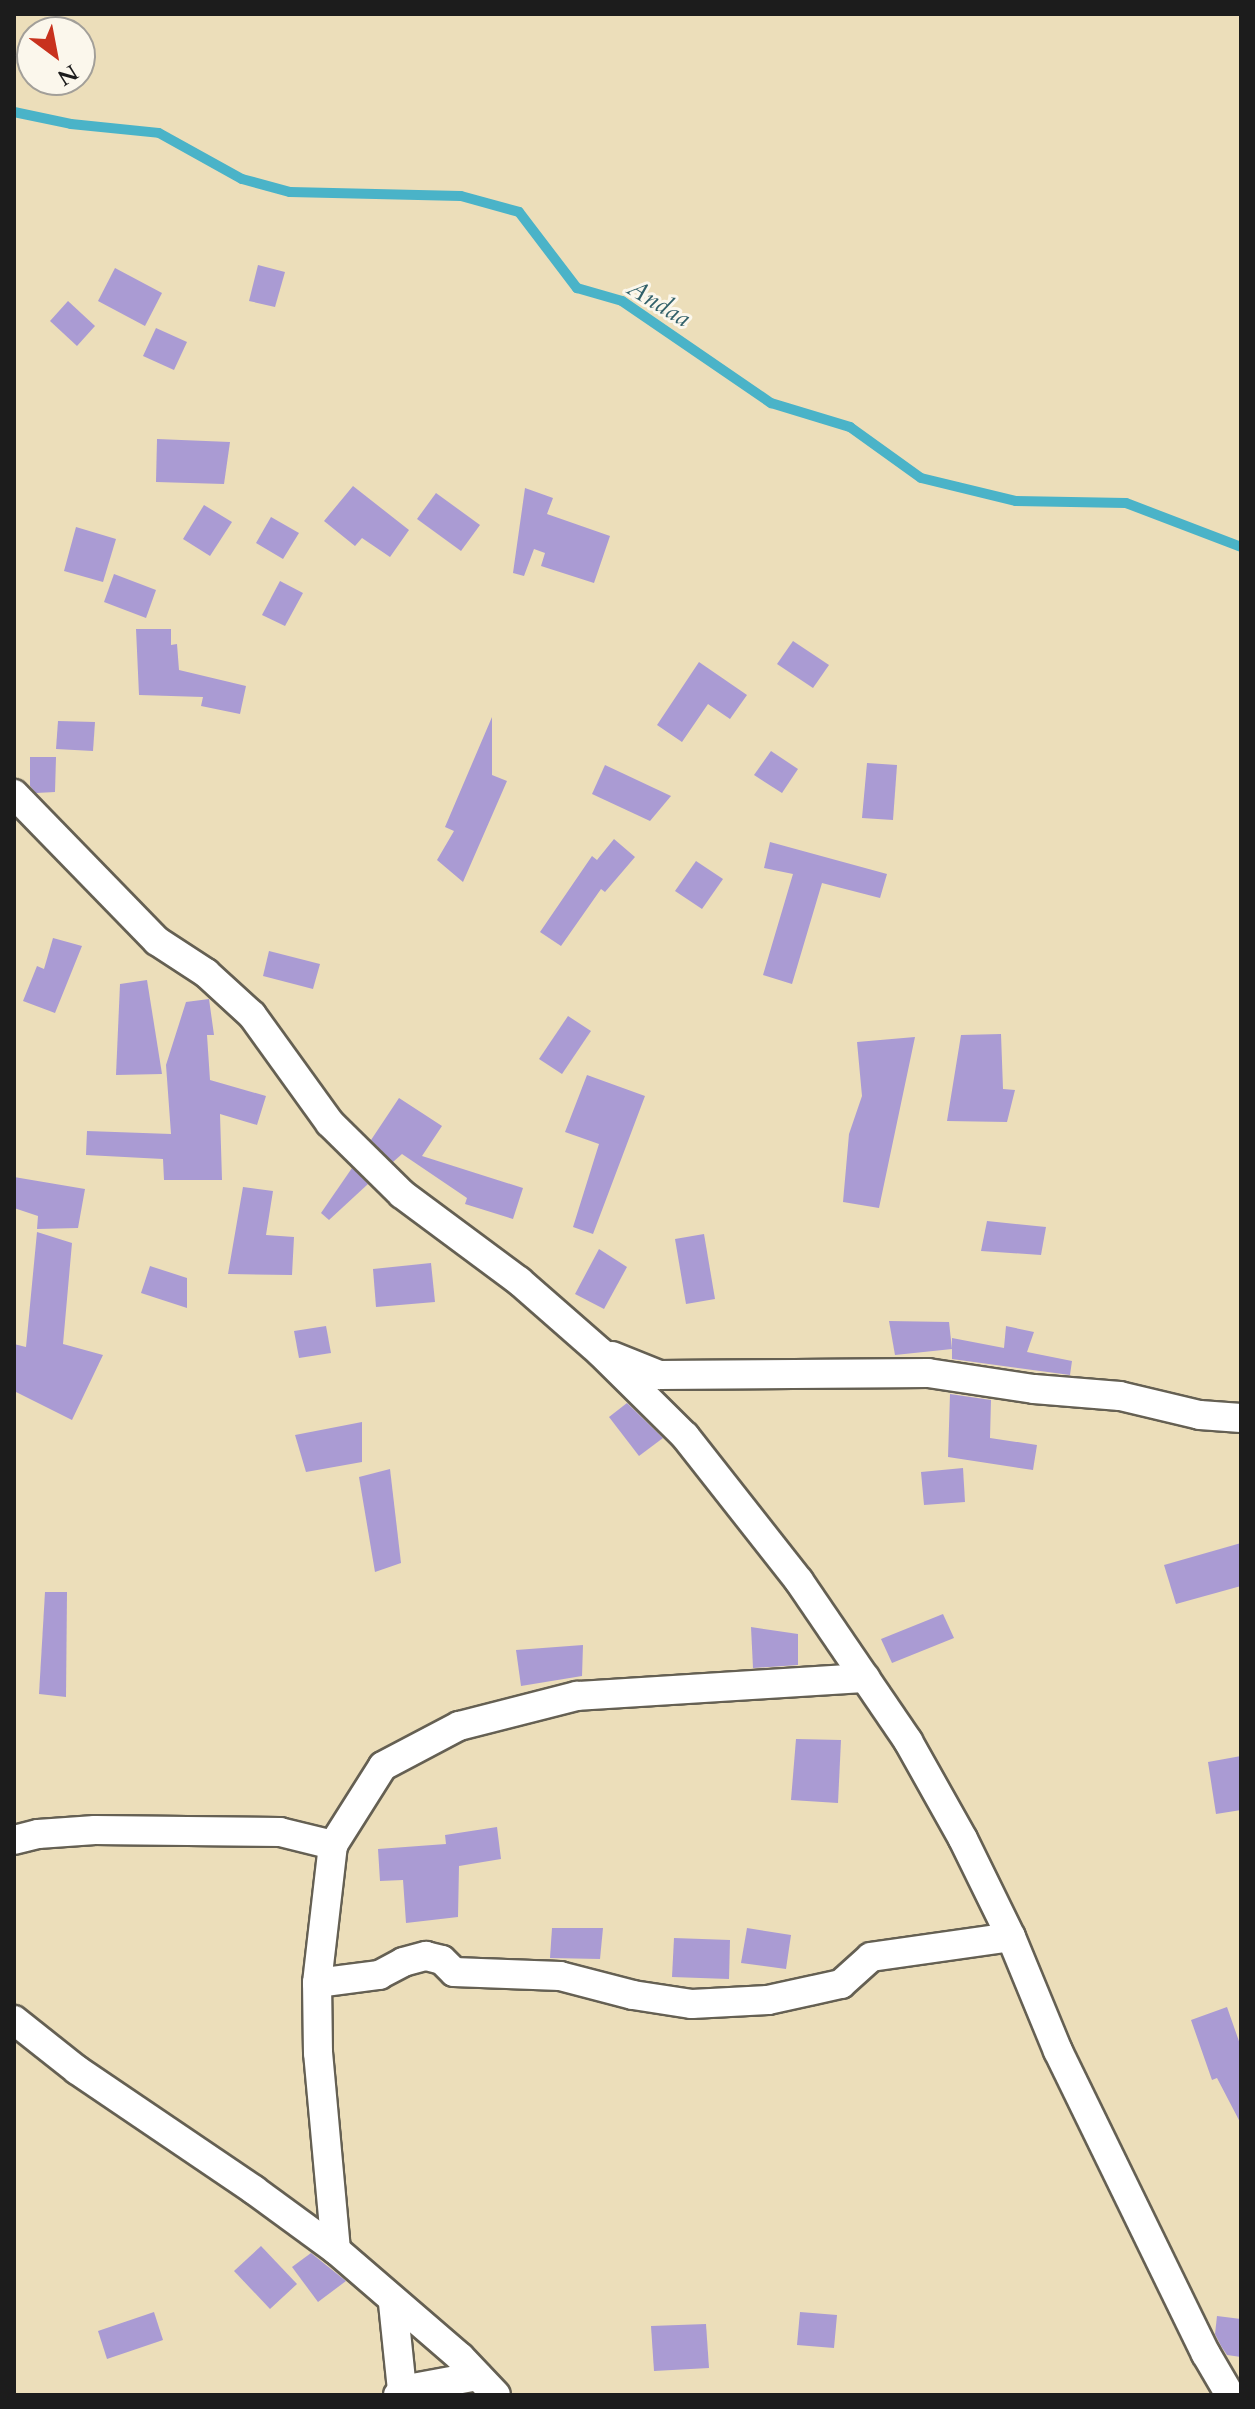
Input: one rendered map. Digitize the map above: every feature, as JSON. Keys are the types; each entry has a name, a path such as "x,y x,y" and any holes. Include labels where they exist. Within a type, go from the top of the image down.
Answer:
{"street":[{"path":"14,794 157,941 206,973 252,1015 330,1123 402,1194 519,1281 600,1352 685,1436 799,1581 908,1741 1011,1937 1058,2051 1206,2354 1230,2395"},
{"path":"600,1352 659,1375 928,1373 1034,1389 1120,1396 1200,1415 1241,1418"},
{"path":"336,2250 318,2053 317,1983 333,1845 383,1766 459,1726 577,1696 865,1678"},
{"path":"14,1840 38,1834 95,1830 280,1832 333,1845"},
{"path":"317,1983 379,1975 403,1962 426,1956 442,1960 454,1972 560,1976 633,1995 692,2004 768,2000 841,1984 871,1957 1011,1937"},
{"path":"14,2020 77,2070 254,2190 336,2250 487,2386"},
{"path":"393,2303 400,2392 487,2386"}],"building":[{"path":"258,265 285,272 275,307 249,301"},
{"path":"115,268 162,293 145,326 98,301"},
{"path":"68,301 95,326 77,346 50,321"},
{"path":"156,328 187,342 174,370 143,356"},
{"path":"157,439 230,442 224,484 156,482"},
{"path":"353,486 409,530 390,557 362,538 355,546 324,521"},
{"path":"525,488 553,498 547,514 610,536 594,583 541,566 545,553 534,549 524,576 513,573"},
{"path":"436,493 480,525 461,551 417,519"},
{"path":"204,505 232,522 210,556 183,539"},
{"path":"271,517 299,533 283,559 256,543"},
{"path":"76,527 116,539 103,582 64,571"},
{"path":"114,574 156,590 146,618 104,602"},
{"path":"280,581 303,593 285,626 262,615"},
{"path":"136,629 171,629 171,645 177,644 179,670 246,686 240,714 201,706 203,697 139,695"},
{"path":"793,641 829,665 813,688 777,664"},
{"path":"699,662 747,695 730,719 708,704 682,742 657,725"},
{"path":"492,717 492,775 507,781 463,882 437,860 454,831 445,827"},
{"path":"58,721 95,722 93,751 56,749"},
{"path":"771,751 798,769 782,793 754,775"},
{"path":"30,757 56,757 55,792 36,793 30,786"},
{"path":"867,763 897,765 893,820 862,818"},
{"path":"605,765 671,796 650,821 592,794"},
{"path":"614,839 635,857 605,892 601,889 561,946 540,932 592,856 597,860"},
{"path":"770,842 887,874 880,898 822,883 792,984 763,975 793,874 764,868"},
{"path":"696,861 723,879 702,909 675,891"},
{"path":"53,938 82,946 55,1013 23,1001 37,966 44,969"},
{"path":"269,951 320,964 313,989 263,976"},
{"path":"147,980 162,1074 116,1075 120,984"},
{"path":"209,999 214,1035 207,1035 210,1080 266,1096 257,1125 220,1114 222,1180 164,1180 163,1159 86,1155 87,1131 171,1134 166,1065 186,1002"},
{"path":"568,1016 591,1031 562,1074 539,1059"},
{"path":"1001,1034 1003,1089 1015,1090 1007,1122 947,1121 961,1035"},
{"path":"915,1037 879,1208 843,1202 849,1134 862,1096 857,1042"},
{"path":"587,1075 645,1096 593,1234 573,1227 599,1144 565,1132"},
{"path":"399,1098 442,1126 422,1156 523,1188 513,1219 465,1204 467,1198 402,1154 393,1162 371,1140"},
{"path":"352,1168 368,1184 329,1220 321,1213"},
{"path":"14,1177 85,1189 78,1228 37,1229 38,1216 14,1208"},
{"path":"243,1187 273,1191 266,1235 294,1237 292,1275 228,1274"},
{"path":"987,1221 1046,1227 1041,1255 981,1251"},
{"path":"37,1232 72,1243 63,1344 103,1355 72,1420 14,1391 14,1344 26,1347"},
{"path":"704,1234 715,1299 686,1304 675,1239"},
{"path":"599,1249 627,1267 604,1309 575,1294"},
{"path":"431,1263 435,1302 376,1307 373,1269"},
{"path":"150,1266 187,1278 187,1308 141,1293"},
{"path":"889,1321 949,1322 952,1349 895,1355"},
{"path":"326,1326 331,1353 299,1358 294,1331"},
{"path":"1006,1326 1034,1332 1027,1352 1072,1361 1070,1375 952,1359 952,1338 1004,1348"},
{"path":"950,1394 991,1400 990,1438 1037,1445 1033,1470 948,1457"},
{"path":"627,1403 663,1438 639,1456 609,1417"},
{"path":"362,1422 362,1462 306,1472 295,1435"},
{"path":"963,1468 965,1502 924,1505 921,1472"},
{"path":"390,1469 401,1563 375,1572 359,1477"},
{"path":"1241,1543 1241,1586 1176,1604 1164,1565"},
{"path":"45,1592 67,1592 66,1697 39,1694"},
{"path":"943,1614 954,1638 892,1663 881,1639"},
{"path":"751,1627 798,1634 798,1665 753,1668"},
{"path":"583,1645 582,1676 521,1686 516,1650"},
{"path":"796,1739 841,1740 838,1803 791,1800"},
{"path":"1241,1756 1241,1810 1216,1814 1208,1762"},
{"path":"497,1827 501,1859 459,1866 458,1917 406,1923 403,1880 380,1881 378,1849 446,1844 445,1835"},
{"path":"552,1928 603,1928 600,1959 550,1958"},
{"path":"747,1928 791,1935 786,1969 741,1963"},
{"path":"674,1938 730,1940 729,1979 672,1977"},
{"path":"1227,2007 1241,2047 1241,2124 1217,2078 1212,2080 1191,2020"},
{"path":"261,2246 297,2284 270,2309 234,2271"},
{"path":"311,2253 346,2281 318,2302 292,2267"},
{"path":"154,2312 163,2340 107,2359 98,2331"},
{"path":"800,2312 837,2315 834,2348 797,2345"},
{"path":"1217,2316 1241,2319 1241,2357 1227,2355 1221,2346 1215,2334"},
{"path":"706,2324 709,2368 654,2371 651,2326"}],"waterway":[{"name":"Andaa","path":"14,112 71,124 159,133 242,179 290,192 461,196 519,212 577,288 622,301 771,403 850,427 921,478 1016,501 1126,503 1241,547"}]}
